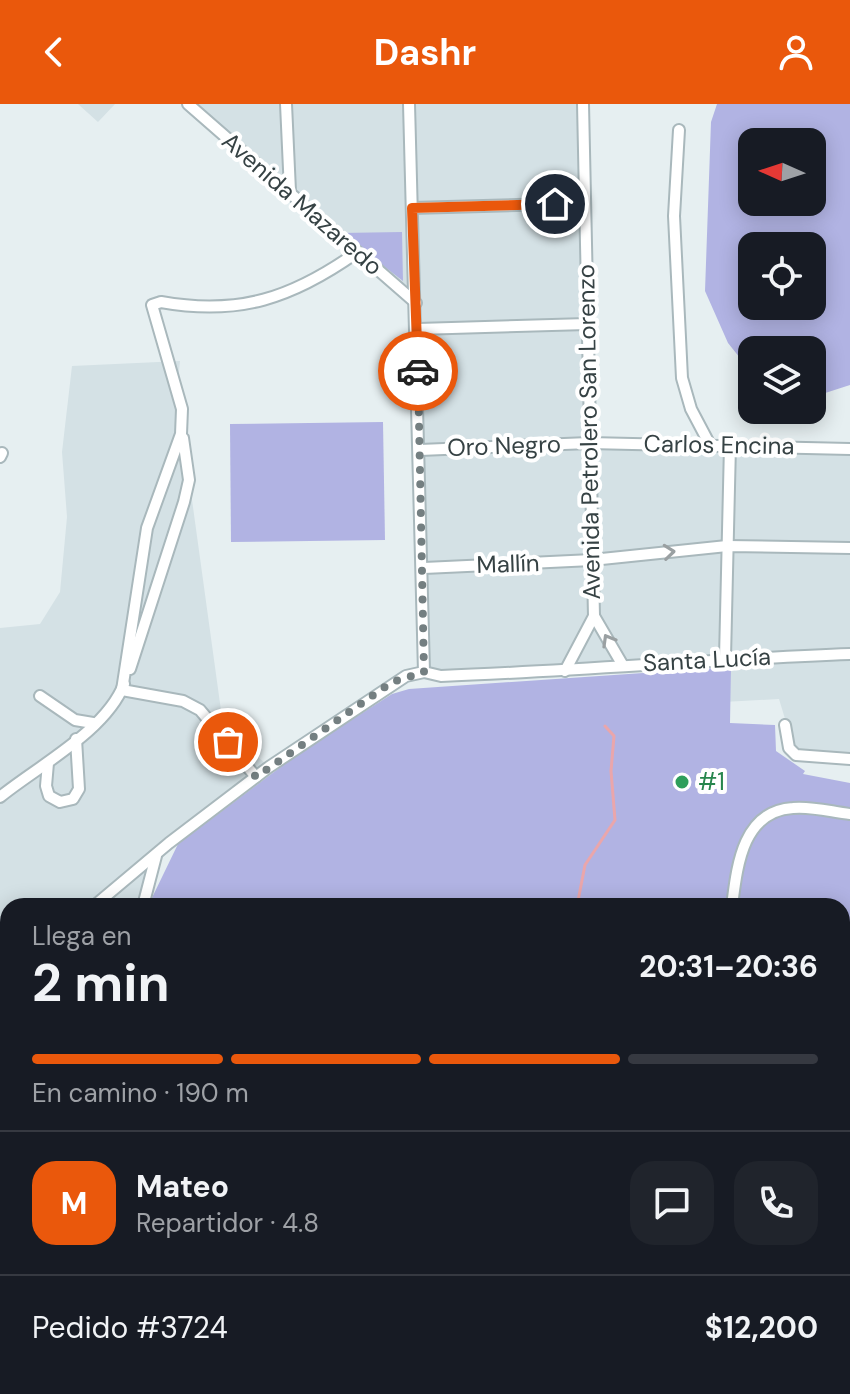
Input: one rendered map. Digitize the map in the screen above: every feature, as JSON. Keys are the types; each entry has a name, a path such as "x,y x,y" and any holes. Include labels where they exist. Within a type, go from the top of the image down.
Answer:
{"street":[{"name":"Avenida Mazaredo","path":"188,104 416,303"},
{"path":"286,104 290,191"},
{"path":"104,898 256,777 392,682 424,672 418,329 409,104"},
{"name":"Avenida Petrolero San Lorenzo","path":"583,104 594,616 622,664"},
{"path":"679,130 674,194 682,378 691,409 710,445"},
{"path":"412,208 584,203"},
{"path":"122,690 147,528 178,450 181,424 182,409 152,305 156,301 232,308 285,294 320,278 356,253"},
{"path":"418,329 587,324"},
{"path":"0,797 76,739 122,690 153,606 187,491 189,480 181,424"},
{"name":"Carlos Encina","path":"589,443 850,449"},
{"name":"Oro Negro","path":"420,450 589,443"},
{"path":"725,658 730,445"},
{"name":"Mallín","path":"424,568 592,560 727,546 850,548"},
{"name":"Avenida Petrolero San Lorenzo","path":"565,671 594,616"},
{"name":"Santa Lucía","path":"424,672 441,676 565,671 622,664 850,654"},
{"path":"122,690 183,701 200,710 256,777"},
{"path":"40,696 75,720 93,723"},
{"path":"785,725 789,748 796,755 850,759"},
{"path":"48,763 46,786 49,796 60,802 73,799 79,789 76,739"},
{"path":"733,898 740,849 771,813 793,808 850,814"},
{"path":"145,898 157,854"}],"shaded area":[{"path":"78,104 115,104 98,122"},
{"path":"188,104 583,104 589,443 850,449 850,759 796,755 779,699 723,702 725,659 424,672 416,303"},
{"path":"717,104 850,104 850,385 826,393 826,336 738,336 738,356 728,343 705,291 711,122"},
{"path":"402,232 403,281 341,233"},
{"path":"180,361 177,391 223,725 269,767 157,854 145,898 0,898 0,628 40,624 60,592 67,517 62,452 72,366"},
{"path":"383,422 385,540 231,542 230,424"},
{"path":"731,667 730,723 775,725 776,751 805,771 803,774 850,783 850,898 152,898 178,844 298,754 392,694 409,689"}],"waterway":[{"path":"579,898 585,865 615,820 611,771 614,736 605,726"}],"way so far":[{"path":"228,742 256,777 392,682 424,672 418,371"}],"place":[{"name":"#1","path":"682,782"}],"route":[{"path":"418,371 412,208 555,204"}]}
